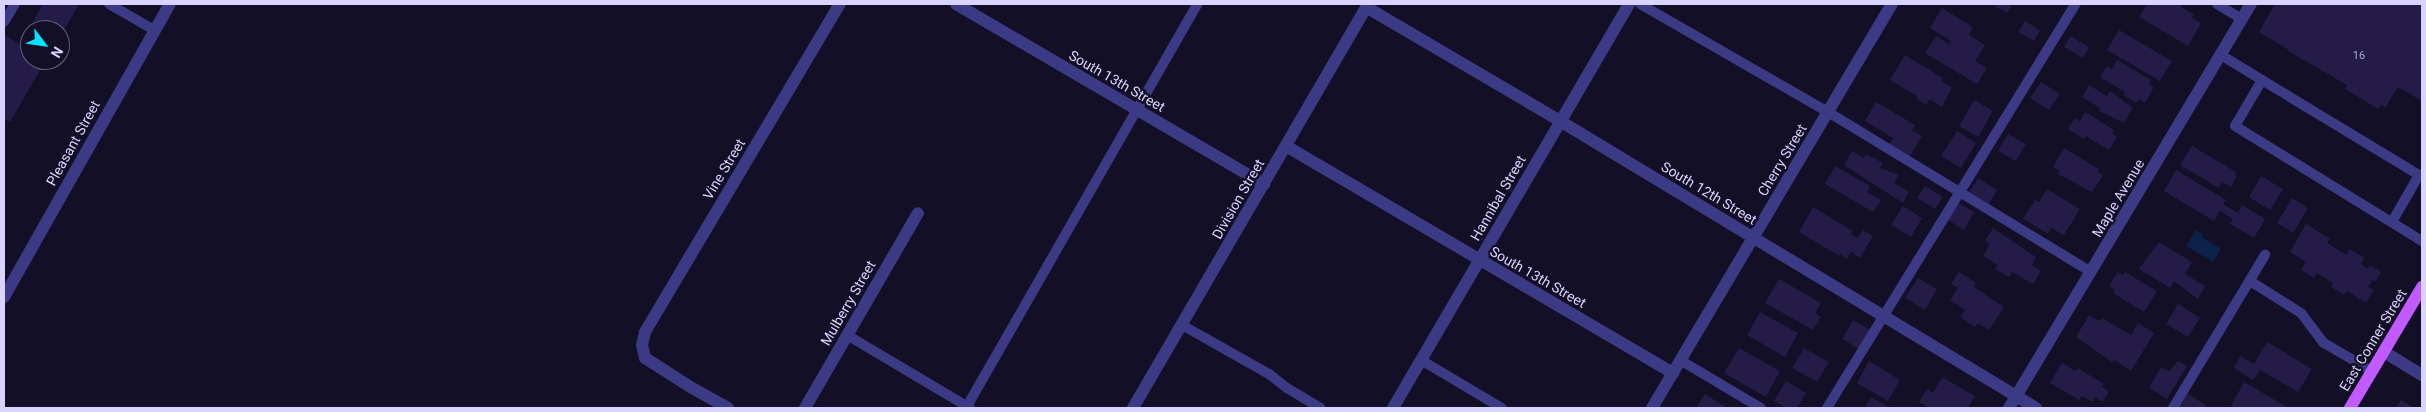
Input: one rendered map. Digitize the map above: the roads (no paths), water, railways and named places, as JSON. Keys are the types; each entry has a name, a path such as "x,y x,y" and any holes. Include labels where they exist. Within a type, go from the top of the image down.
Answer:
{"main road":[{"name":"East Conner Street","path":"2350,408 2422,287"}],"street":[{"name":"Pleasant Street","path":"4,297 170,4"},
{"name":"Vine Street","path":"728,408 650,362 643,353 645,332 840,4"},
{"name":"South 13th Street","path":"956,4 1264,184"},
{"name":"Hannibal Street","path":"1393,408 1628,4"},
{"name":"Cherry Street","path":"1652,408 1892,4"},
{"name":"Maple Avenue","path":"2009,408 2251,4"},
{"name":"South 12th Street","path":"1367,5 2036,408"},
{"name":"Division Street","path":"1133,408 1367,5"},
{"name":"South 13th Street","path":"1286,146 1673,373"},
{"name":"Mulberry Street","path":"805,408 918,213"},
{"path":"2384,352 2422,375"}],"lane":[{"path":"4,22 15,4"},
{"path":"109,4 154,30"},
{"path":"847,336 968,408 1197,4"},
{"path":"1640,4 1828,112 2091,272"},
{"path":"1827,408 2076,4"},
{"path":"2217,4 2242,19"},
{"path":"2221,55 2419,175 2392,222"},
{"path":"2262,80 2235,126 2422,240"},
{"path":"2173,408 2265,256"},
{"path":"2250,281 2301,312 2324,343 2372,372"},
{"path":"1182,325 1269,374 1287,388 1320,408"},
{"path":"1421,360 1502,408"},
{"path":"1680,360 1761,408"}],"water":[{"path":"2196,230 2203,234 2202,237 2221,249 2213,262 2186,246"}]}
